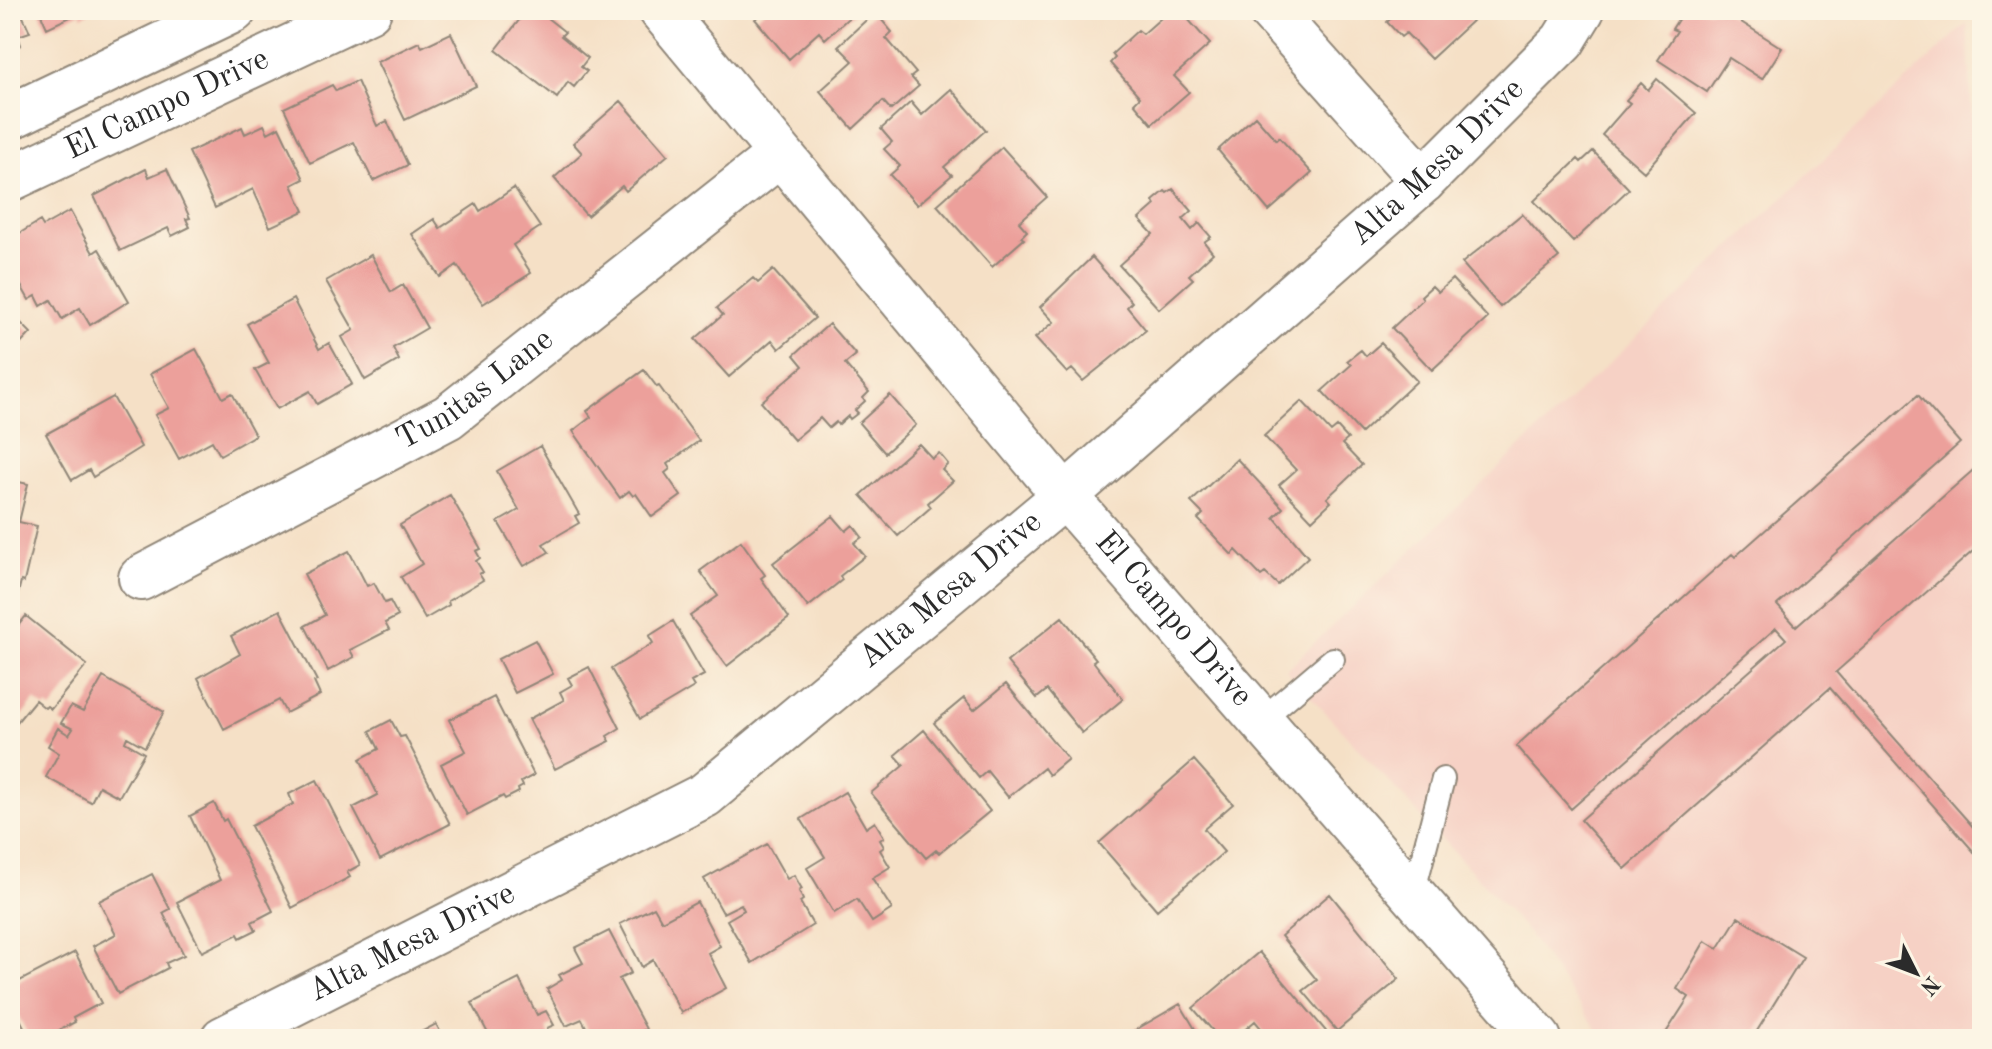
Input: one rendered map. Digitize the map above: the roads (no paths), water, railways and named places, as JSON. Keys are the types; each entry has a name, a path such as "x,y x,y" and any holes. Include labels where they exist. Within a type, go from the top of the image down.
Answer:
{"street":[{"name":"El Campo Drive","path":"10,117 234,10"},
{"name":"El Campo Drive","path":"10,179 369,10"},
{"name":"El Campo Drive","path":"661,10 1065,496 1413,894 1520,1033"},
{"path":"1270,10 1423,181"},
{"name":"Alta Mesa Drive","path":"223,1039 705,795 1065,496 1423,181 1563,41 1582,10"},
{"name":"Tunitas Lane","path":"141,578 448,417 779,155"}],"lane":[{"path":"1261,720 1333,659"},
{"path":"1413,894 1443,779"}]}
